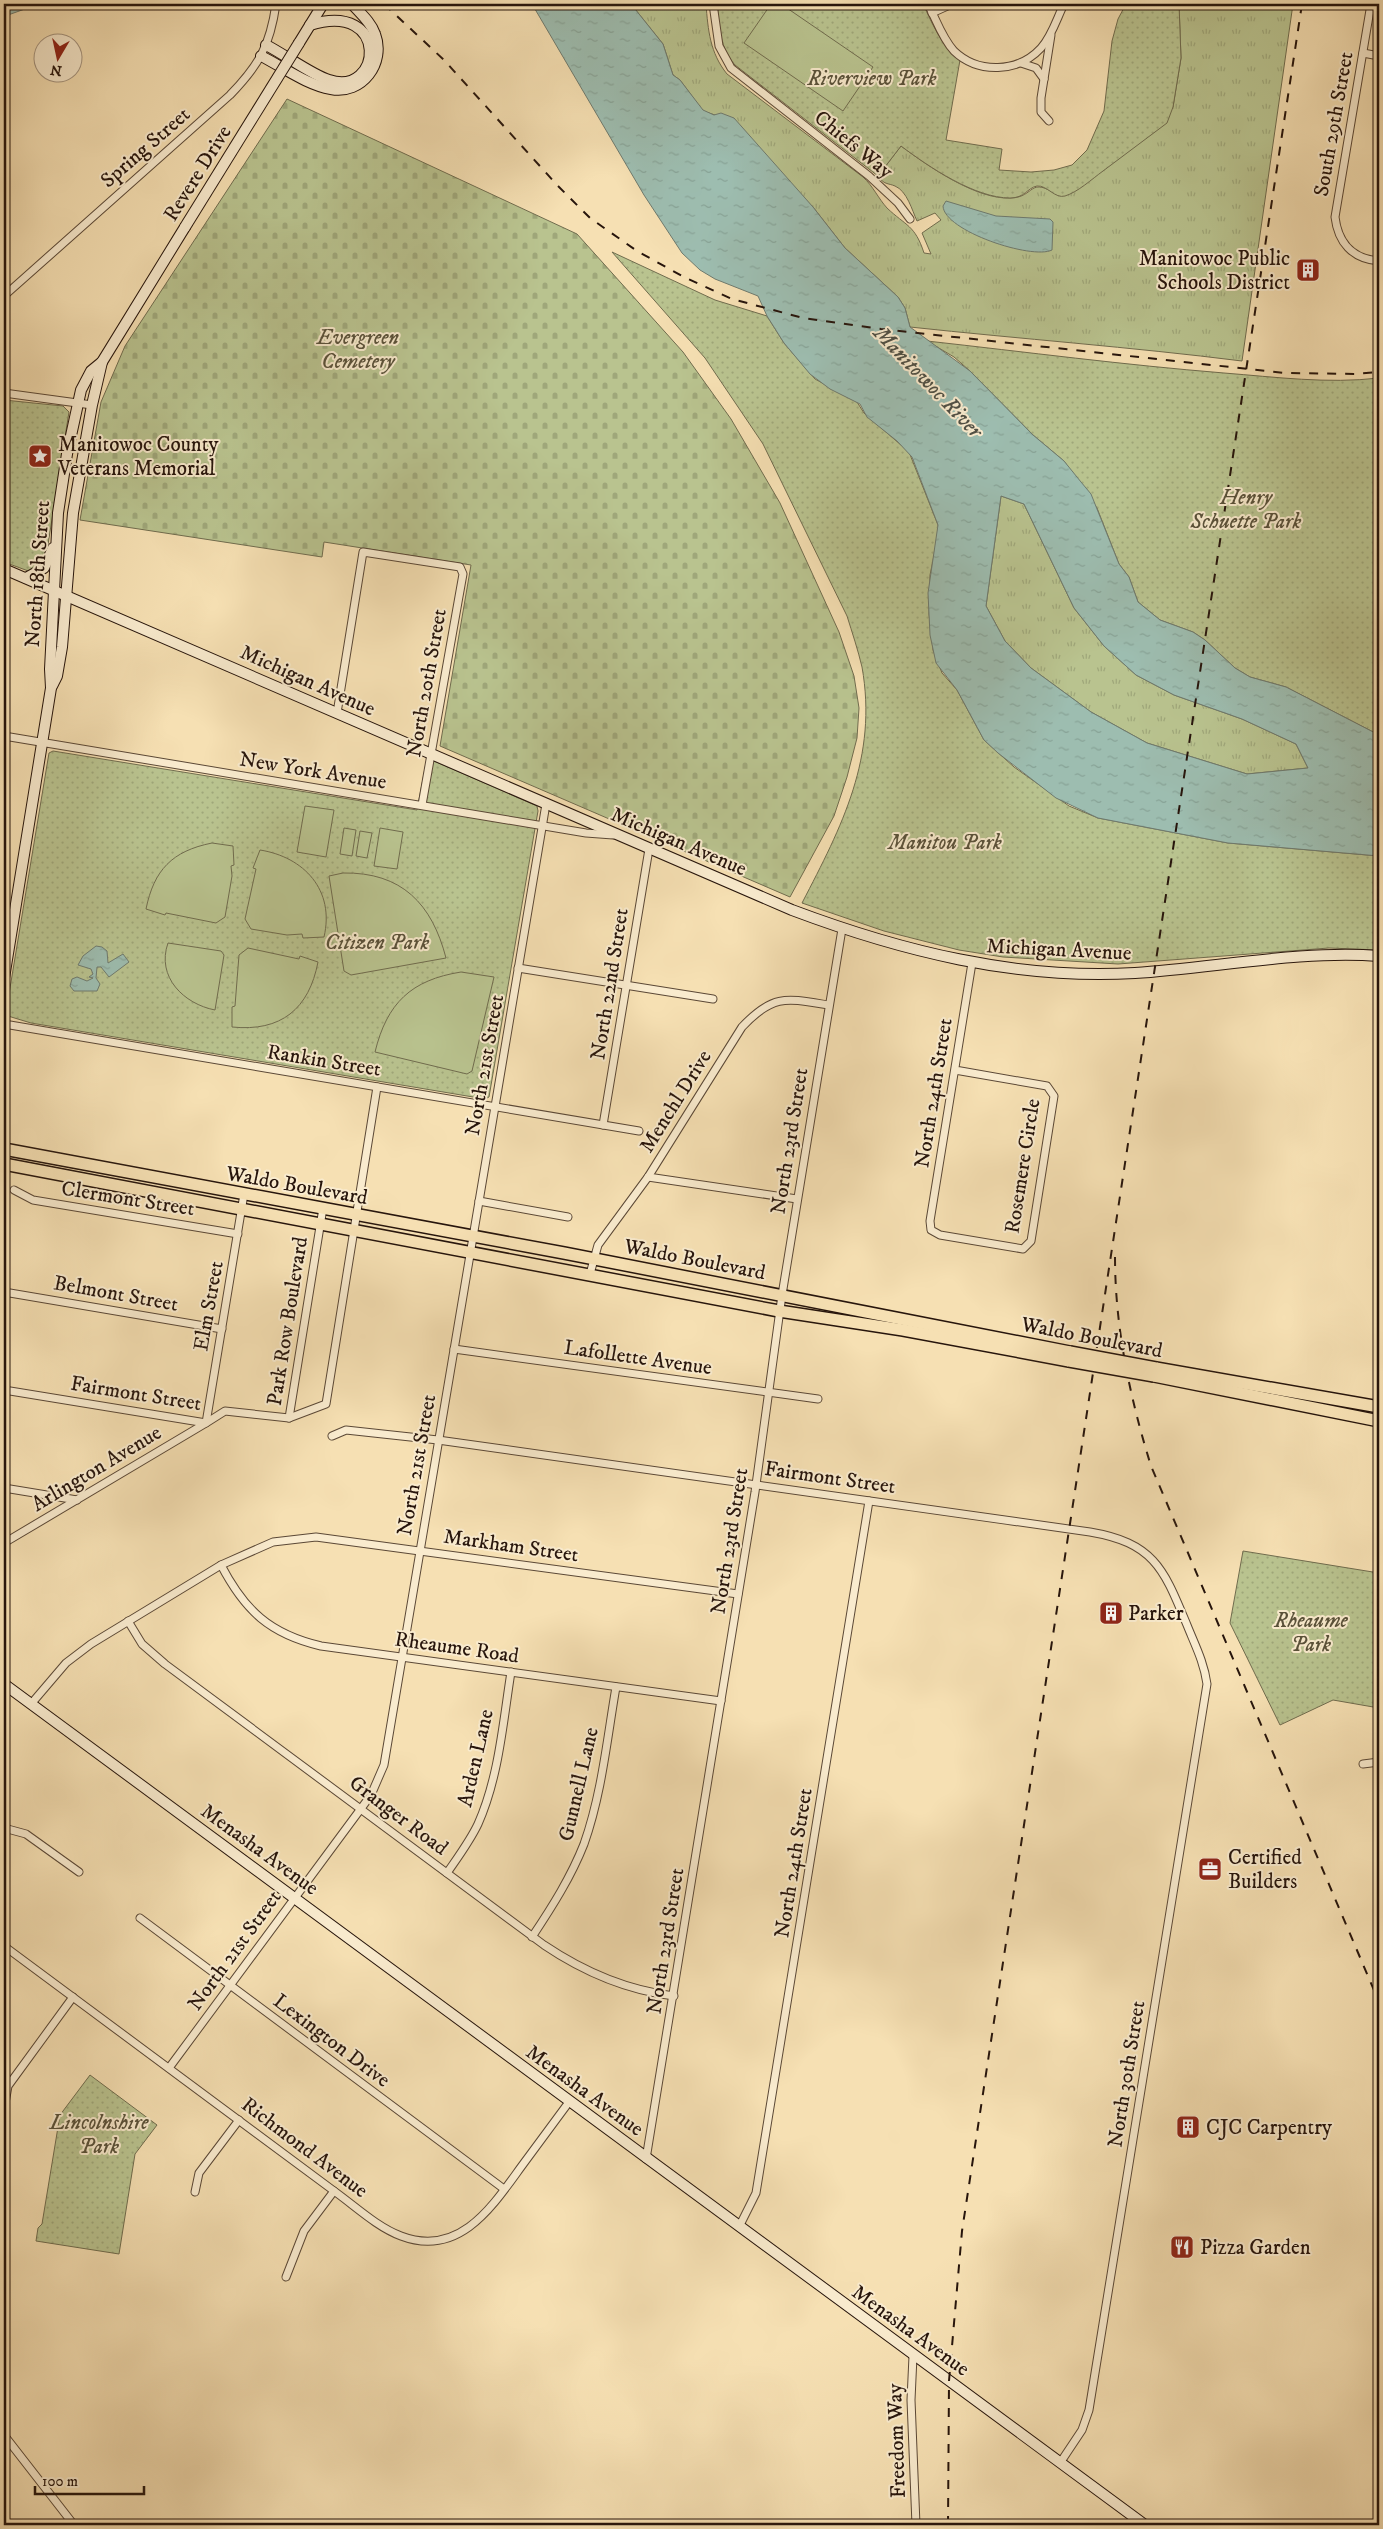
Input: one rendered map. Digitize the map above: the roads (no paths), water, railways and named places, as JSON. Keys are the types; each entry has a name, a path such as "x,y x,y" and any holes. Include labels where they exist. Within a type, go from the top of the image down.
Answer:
{"main road":[{"name":"Waldo Boulevard","path":"4,1149 782,1295 1069,1357"},
{"name":"Waldo Boulevard","path":"4,1164 779,1311 1379,1408"},
{"name":"Waldo Boulevard","path":"1155,1372 1379,1421"}],"street":[{"name":"Spring Street","path":"4,296 230,95 251,74 266,45 276,4"},
{"name":"Revere Drive","path":"92,405 102,362 323,4"},
{"path":"261,56 330,89 345,89 358,84 366,77 376,63 378,44 370,25 352,4"},
{"name":"Chiefs Way","path":"713,4 719,46 731,68 869,176 898,203 910,219"},
{"path":"928,4 942,34 954,50 972,63 998,68 1021,63 1041,48 1064,4"},
{"path":"932,12 952,4"},
{"name":"South 29th Street","path":"1372,4 1335,217 1337,231 1347,248 1367,260 1379,261"},
{"path":"266,45 329,80 349,80 366,67 370,57 370,44 359,24 344,17 326,18 310,25"},
{"path":"1048,121 1041,112 1052,29"},
{"path":"1363,53 1379,56"},
{"path":"1021,63 1036,68 1044,79"},
{"name":"Revere Drive","path":"77,403 91,371 102,362"},
{"path":"4,393 92,405"},
{"name":"North 18th Street","path":"52,688 50,669 57,538 63,479 77,403"},
{"name":"North 18th Street","path":"4,978 8,928 52,688 57,676 62,647 73,513 92,405"},
{"path":"26,578 44,568 57,538"},
{"name":"North 20th Street","path":"337,713 363,552 460,567 463,574 422,805"},
{"name":"Michigan Avenue","path":"4,569 649,849 842,929 917,951 972,963 1039,970 1113,973 1338,954 1379,956"},
{"name":"New York Avenue","path":"4,736 542,826 586,833 618,835"},
{"name":"North 21st Street","path":"169,2068 361,1809 378,1783 384,1764 546,804"},
{"name":"North 22nd Street","path":"603,1125 649,849"},
{"name":"North 23rd Street","path":"646,2159 756,1485 779,1311 842,929"},
{"name":"North 24th Street","path":"931,1230 930,1221 972,963"},
{"path":"518,968 713,999"},
{"name":"Menchl Drive","path":"590,1274 598,1246 648,1177 742,1027 759,1010 776,1002 795,1000 828,1005"},
{"name":"Rankin Street","path":"4,1024 639,1131"},
{"name":"Rosemere Circle","path":"931,1230 940,1235 1023,1249 1031,1241 1054,1096 1047,1086 955,1070"},
{"path":"356,1215 377,1087"},
{"path":"648,1177 797,1199"},
{"name":"Clermont Street","path":"14,1190 33,1200 238,1234"},
{"name":"Elm Street","path":"206,1423 244,1194"},
{"path":"479,1201 568,1217"},
{"name":"Park Row Boulevard","path":"289,1418 323,1208"},
{"name":"Park Row Boulevard","path":"289,1418 326,1404 356,1215"},
{"name":"Belmont Street","path":"4,1292 222,1329"},
{"name":"Lafollette Avenue","path":"454,1349 818,1399"},
{"name":"Fairmont Street","path":"4,1390 206,1423 225,1411 231,1410 289,1418"},
{"name":"Arlington Avenue","path":"4,1543 206,1423"},
{"name":"Fairmont Street","path":"332,1436 346,1430 438,1440 1090,1532 1130,1543 1154,1561 1165,1575 1203,1663 1206,1684"},
{"path":"4,1488 77,1500"},
{"name":"North 24th Street","path":"739,2227 756,2193 869,1501"},
{"name":"Markham Street","path":"31,1704 66,1663 91,1644 221,1565 273,1542 293,1538 316,1537 738,1594"},
{"name":"Rheaume Road","path":"221,1565 251,1611 280,1632 301,1641 321,1646 721,1701"},
{"name":"Granger Road","path":"128,1621 142,1644 165,1664 532,1937 567,1960 602,1978 650,1993 674,1996"},
{"name":"Arden Lane","path":"447,1873 469,1840 487,1800 496,1761 510,1672"},
{"name":"Menasha Avenue","path":"4,1684 913,2356 1145,2525"},
{"name":"North 30th Street","path":"1060,2463 1082,2430 1089,2410 1206,1684"},
{"name":"Gunnell Lane","path":"532,1937 563,1888 584,1844 599,1790 616,1687"},
{"path":"1363,1764 1379,1762"},
{"path":"4,1828 26,1834 79,1872"},
{"name":"Lexington Drive","path":"140,1918 504,2189"},
{"name":"Richmond Avenue","path":"4,1946 389,2231 409,2239 429,2241 450,2237 467,2229 483,2216 569,2102"},
{"path":"4,2109 8,2086 72,1997"},
{"path":"194,2192 199,2173 239,2120"},
{"path":"286,2277 304,2231 334,2191"},
{"name":"Freedom Way","path":"913,2356 911,2400 916,2525"},
{"path":"4,2435 74,2525"}],"water":[{"path":"4,4 39,4 8,15 7,11 4,13"},
{"name":"Manitowoc River","path":"532,4 631,4 663,44 673,75 680,80 703,110 714,115 721,113 734,118 813,207 845,248 898,297 905,308 910,327 970,371 1033,435 1064,461 1091,494 1119,564 1129,577 1138,602 1160,620 1193,632 1205,640 1235,668 1250,677 1286,687 1379,735 1379,856 1228,843 1098,818 1056,798 998,753 984,740 957,690 936,663 930,635 928,593 938,525 912,457 897,441 867,417 860,404 830,389 810,374 784,343 767,316 758,296 715,279 700,270 682,253 644,195","holes":["1001,496 1024,504 1074,608 1104,646 1136,675 1174,695 1242,719 1296,744 1308,768 1247,774 1147,743 1091,712 1031,668 1005,641 986,606"]},
{"path":"946,201 996,216 1050,219 1053,222 1052,250 1042,252 1027,251 1009,247 973,234 958,225 947,215 943,206"},
{"path":"96,946 102,947 107,951 108,963 123,954 129,962 109,977 101,967 97,967 96,978 100,984 97,991 74,991 70,986 72,979 77,977 87,981 93,978 89,977 93,974 91,969 78,965 83,956"}],"railway":[{"path":"384,4 444,60 557,185 590,218 637,251 684,277 732,299 803,318 881,329 1285,373 1355,374 1379,372"},
{"path":"948,2525 949,2381 962,2231 1302,4"},
{"path":"1115,1257 1118,1310 1125,1363 1130,1389 1151,1466 1379,2002"}],"place":[{"name":"Manitowoc Public Schools District","path":"1308,270"},
{"name":"Manitowoc County Veterans Memorial","path":"40,456"},
{"name":"Parker","path":"1111,1613"},
{"name":"Certified Builders","path":"1210,1869"},
{"name":"CJC Carpentry","path":"1188,2127"},
{"name":"Pizza Garden","path":"1182,2247"}],"park label":[{"name":"Riverview Park","path":"872,78"},
{"name":"Evergreen Cemetery","path":"358,349"},
{"name":"Henry Schuette Park","path":"1246,509"},
{"name":"Manitou Park","path":"945,842"},
{"name":"Citizen Park","path":"377,942"},
{"name":"Rheaume Park","path":"1311,1632"},
{"name":"Lincolnshire Park","path":"99,2134"}]}
